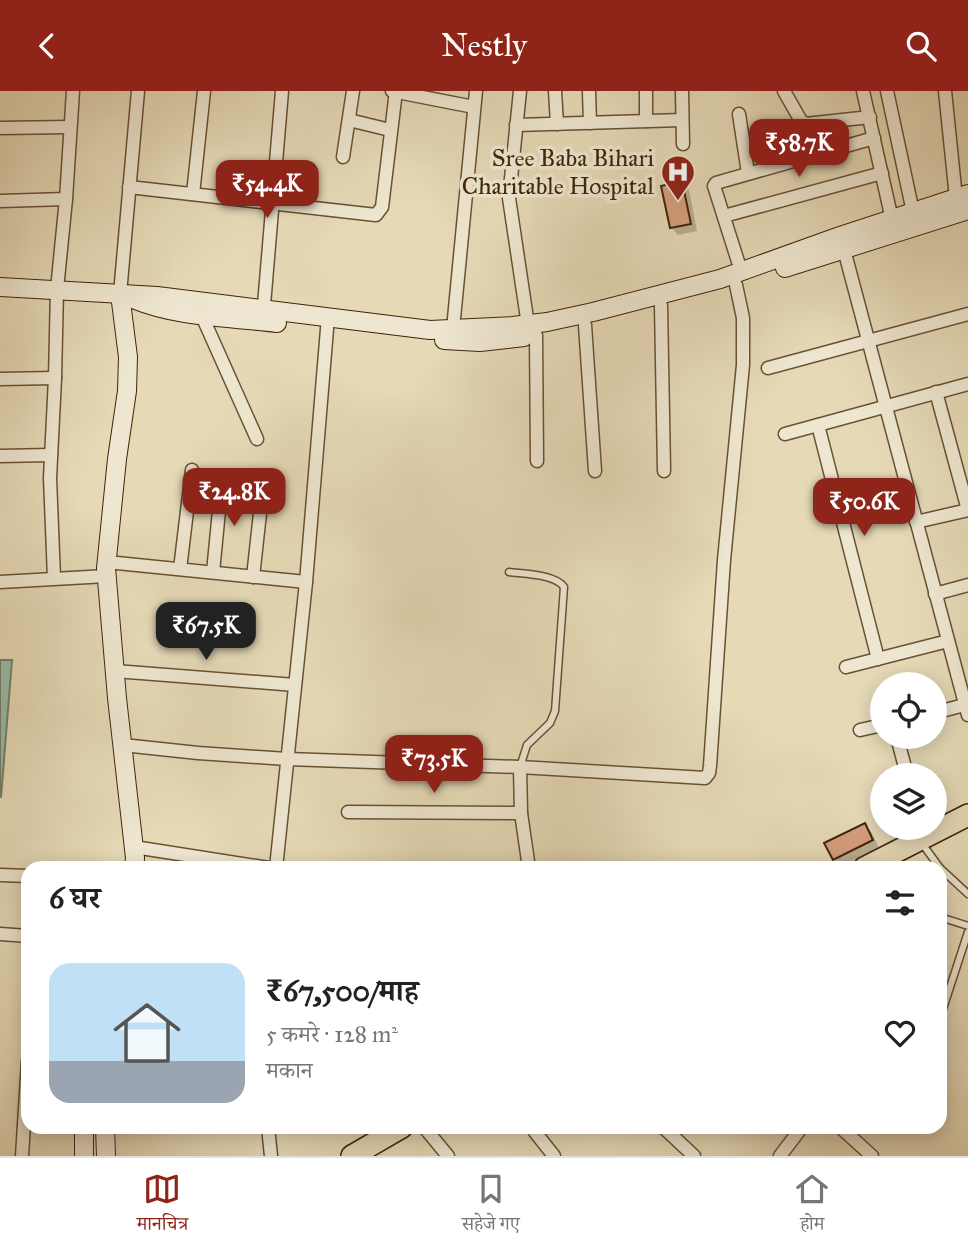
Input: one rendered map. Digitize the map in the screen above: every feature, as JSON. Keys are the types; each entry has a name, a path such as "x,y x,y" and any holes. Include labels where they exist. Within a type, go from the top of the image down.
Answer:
{"main road":[{"path":"947,826 968,815"},
{"path":"947,832 968,827"},
{"path":"878,861 918,840"},
{"path":"897,861 920,840"},
{"path":"352,1156 390,1134"},
{"path":"373,1156 411,1134"}],"street":[{"path":"54,578 50,478 57,289 73,91"},
{"path":"134,861 107,569 117,459 127,391 128,357 120,294 138,91"},
{"path":"193,194 204,91"},
{"path":"263,315 282,91"},
{"path":"343,157 353,91"},
{"path":"129,187 376,215 382,207 395,91 474,107"},
{"path":"453,329 476,91"},
{"path":"520,91 509,209 532,330 537,461"},
{"path":"555,91 557,124"},
{"path":"589,91 590,123"},
{"path":"646,91 646,121"},
{"path":"682,91 683,144"},
{"path":"784,91 801,121 806,124 870,117"},
{"path":"863,91 894,226"},
{"path":"887,91 913,212"},
{"path":"945,91 964,201"},
{"path":"739,114 748,173"},
{"path":"349,120 390,130"},
{"path":"516,125 682,120"},
{"path":"0,128 70,127"},
{"path":"122,745 287,759 520,767 705,778 709,773 724,560 743,365 743,318 739,278 714,186 748,173 874,138"},
{"path":"724,216 882,173"},
{"path":"0,201 66,199"},
{"path":"894,226 913,212 964,201"},
{"path":"328,323 430,330 532,330 585,325 662,305 964,201"},
{"path":"842,242 967,708 947,711"},
{"path":"0,287 120,294 203,309 328,323 428,339 480,341 739,278"},
{"path":"662,305 664,471"},
{"path":"203,309 257,439"},
{"path":"768,368 968,314"},
{"path":"277,861 306,582 328,323"},
{"path":"585,325 595,471"},
{"path":"0,379 55,378"},
{"path":"785,434 968,385"},
{"path":"916,522 968,510 936,393"},
{"path":"818,425 878,659"},
{"path":"0,456 51,455"},
{"path":"180,569 192,470"},
{"path":"253,577 264,477"},
{"path":"213,572 222,480"},
{"path":"0,582 54,578 107,569 180,569 306,582"},
{"path":"936,594 968,585"},
{"path":"845,667 948,641"},
{"path":"115,671 295,685"},
{"path":"860,730 870,728"},
{"path":"520,767 521,813 528,861"},
{"path":"348,812 521,813"},
{"path":"134,847 224,861"},
{"path":"0,875 21,876"},
{"path":"0,934 21,936"},
{"path":"22,1156 23,1134"},
{"path":"83,1134 84,1156"},
{"path":"105,1134 106,1156"},
{"path":"269,1134 271,1156"},
{"path":"429,1134 448,1156"},
{"path":"537,1134 554,1156"},
{"path":"670,1134 694,1156"},
{"path":"780,1156 797,1134"},
{"path":"848,1134 873,1156"}],"lane":[{"path":"509,572 552,579 564,587 555,711 550,723 527,744 520,767"},
{"path":"923,840 936,861"},
{"path":"947,874 968,894"},
{"path":"947,919 968,926"},
{"path":"947,996 968,932"}],"shaded area":[{"path":"0,660 12,660 1,797 0,797"}],"building":[{"path":"682,181 691,224 670,228 661,186"},
{"path":"865,823 870,840 873,840 833,860 824,843"}],"place":[{"name":"Sree Baba Bihari Charitable Hospital","path":"678,202"}]}
